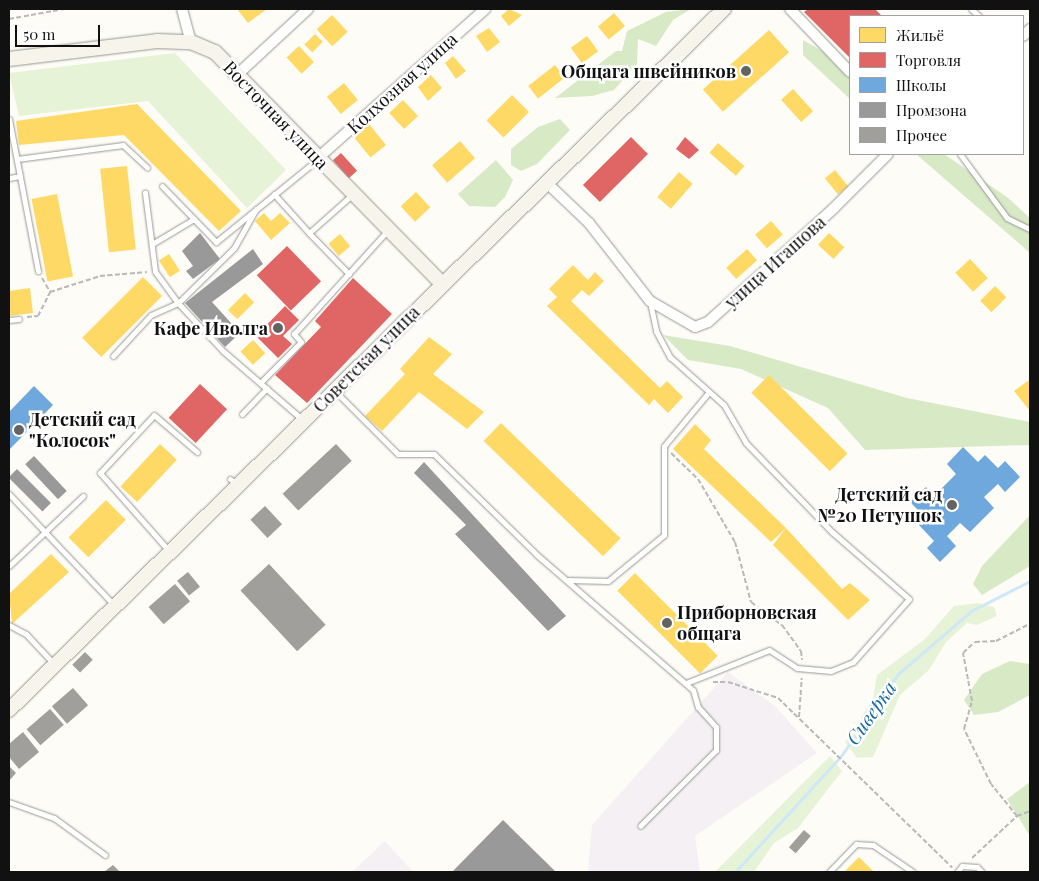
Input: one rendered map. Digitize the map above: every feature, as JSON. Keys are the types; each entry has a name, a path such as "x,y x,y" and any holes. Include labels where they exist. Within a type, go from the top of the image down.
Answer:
{"main road":[{"name":"Советская улица","path":"9,710 170,552 235,482 304,421 724,9"},
{"name":"Восточная улица","path":"9,59 157,41 190,42 215,52 238,73 318,158 442,284"}],"street":[{"path":"182,9 190,42"},
{"path":"238,73 308,9"},
{"name":"Колхозная улица","path":"318,158 485,9"},
{"path":"790,9 833,60 849,71"},
{"name":"улица Игашова","path":"547,183 589,223 650,301 681,322 695,327 708,322 887,155"}],"lane":[{"path":"9,119 38,272"},
{"path":"16,159 123,145 147,167"},
{"path":"961,155 1007,218 1030,229"},
{"path":"162,186 216,242 318,158"},
{"path":"9,178 20,176"},
{"path":"145,193 155,271 198,328 304,421"},
{"path":"274,194 349,274"},
{"path":"309,233 353,194"},
{"path":"113,356 151,315 178,303 234,248 256,209"},
{"path":"152,244 194,219"},
{"path":"260,383 301,342 294,334 389,230"},
{"path":"650,301 656,331 670,358 724,405 746,443 832,532 909,599 853,662 831,670 802,668 769,650 686,683"},
{"path":"9,320 19,319"},
{"path":"242,414 267,388"},
{"path":"334,390 398,454 434,454 568,580 693,690 698,707 716,727 716,750 640,826"},
{"path":"568,580 608,581 664,535 664,446 709,392"},
{"path":"170,552 100,473 154,415 197,452"},
{"path":"9,494 46,531 115,607"},
{"path":"9,566 83,496"},
{"path":"9,625 26,634 55,665"},
{"path":"9,802 54,818 105,856"},
{"path":"829,872 856,844 873,845 914,872"},
{"path":"957,872 962,866 977,867 982,872"}],"path":[{"path":"9,20 64,9"},
{"path":"19,319 38,316 50,292 100,276 155,271"},
{"path":"38,272 50,292"},
{"path":"664,446 698,478 735,542 751,602 782,625 801,651 802,668 799,718"},
{"path":"1017,816 991,784 964,729 972,701 963,654 974,642 996,641 1030,624"},
{"path":"686,683 728,682 778,698 831,746 957,872"},
{"path":"962,866 1017,816 1030,811"}],"shaded area":[{"path":"728,672 775,706 817,753 695,836 700,872 588,872 592,825"},
{"path":"385,841 413,872 352,872"}],"green space":[{"path":"691,9 673,20 656,46 638,39 637,64 614,90 592,96 555,98 616,51 622,51 627,31 666,12"},
{"path":"803,40 849,66 849,98 803,55"},
{"path":"175,53 286,170 247,208 148,101 19,116 9,73"},
{"path":"560,119 570,130 537,164 521,171 511,165 511,149 538,127"},
{"path":"917,155 945,155 1007,197 1030,218 1030,253"},
{"path":"496,160 513,180 505,197 495,207 469,206 458,194"},
{"path":"663,335 730,346 907,398 1030,422 1030,445 865,450 828,408 741,369 688,360"},
{"path":"1030,515 1030,566 982,595 973,584 982,566"},
{"path":"978,603 994,607 997,616 977,625 967,623 946,642 929,670 900,695 873,757 857,758 845,742 873,699 877,675 925,639 954,606"},
{"path":"1010,661 1030,664 1030,695 998,712 974,715 964,700 982,674"},
{"path":"830,756 842,771 798,828 774,843 754,872 715,872"},
{"path":"1030,782 1030,836 1007,799"}],"building: Жильё":[{"path":"237,9 267,9 248,23"},
{"path":"509,9 522,15 509,26 501,16"},
{"path":"614,13 625,26 609,40 598,26"},
{"path":"332,15 348,32 332,46 317,29"},
{"path":"489,28 500,42 487,52 476,36"},
{"name":"Общага швейников","path":"769,30 789,52 723,112 703,90"},
{"path":"315,34 323,42 312,52 304,45"},
{"path":"587,36 598,51 582,63 571,48"},
{"path":"299,46 314,62 302,74 287,58"},
{"path":"453,56 466,71 456,79 445,63"},
{"path":"555,65 565,78 538,99 528,86"},
{"path":"431,75 442,88 428,101 418,87"},
{"path":"344,83 358,100 341,114 327,97"},
{"path":"793,89 813,111 801,122 781,100"},
{"path":"512,95 529,112 504,137 487,120"},
{"path":"403,100 418,116 404,129 389,113"},
{"path":"137,104 241,211 219,231 124,135 19,145 16,121"},
{"path":"369,124 386,145 370,158 353,137"},
{"path":"460,141 475,158 447,183 432,165"},
{"path":"718,143 744,166 736,176 709,153"},
{"path":"127,166 136,250 109,252 100,169"},
{"path":"835,170 848,186 838,195 825,178"},
{"path":"679,172 693,184 671,209 657,197"},
{"path":"416,192 430,207 415,222 401,206"},
{"path":"57,194 73,276 48,281 31,199"},
{"path":"264,213 271,221 280,213 290,223 271,240 255,221"},
{"path":"771,221 783,235 767,248 755,235"},
{"path":"829,233 844,247 833,259 818,245"},
{"path":"340,234 350,246 339,256 329,244"},
{"path":"747,249 757,260 736,279 726,268"},
{"path":"169,254 180,271 170,277 159,261"},
{"path":"970,259 988,278 973,292 955,273"},
{"path":"573,265 588,280 595,272 604,281 589,296 582,290 571,301 660,388 667,381 683,397 668,413 654,399 649,405 547,306 557,297 549,289"},
{"path":"143,277 162,296 101,357 82,338"},
{"path":"995,286 1006,297 991,312 980,301"},
{"path":"30,288 33,313 9,316 9,291"},
{"path":"245,293 254,302 237,319 228,310"},
{"path":"429,337 452,354 433,374 484,412 467,429 419,392 382,431 365,416 405,374 400,369"},
{"path":"253,340 265,353 253,365 241,352"},
{"path":"769,375 847,453 830,471 751,393"},
{"path":"1030,381 1030,411 1014,391"},
{"path":"501,423 620,538 603,556 484,441"},
{"path":"695,424 711,440 704,449 786,528 771,542 673,449"},
{"path":"160,444 177,460 137,502 120,486"},
{"path":"106,500 126,520 88,557 69,537"},
{"path":"786,528 842,589 850,583 870,600 848,620 773,545"},
{"path":"51,554 69,572 12,624 9,594"},
{"name":"Приборновская общага","path":"635,573 718,656 700,673 617,591"},
{"path":"859,857 874,872 844,872"}],"building: Торговля":[{"path":"808,9 875,9 881,15 849,15 849,57 804,12"},
{"path":"631,137 648,154 600,202 583,185"},
{"path":"685,137 699,150 689,159 676,149"},
{"path":"341,153 357,171 349,178 333,160"},
{"path":"287,246 321,281 291,310 257,275"},
{"path":"353,278 392,314 307,403 275,375 321,327 315,321"},
{"name":"Кафе Иволга","path":"285,306 299,320 283,336 292,344 278,358 256,336"},
{"path":"200,384 227,409 196,443 169,418"}],"building: Школы":[{"name":"Детский сад \"Колосок\"","path":"34,386 53,405 9,450 9,412"},
{"name":"Детский сад №20 Петушок","path":"963,447 978,462 985,455 998,468 1005,461 1020,477 1005,492 998,484 984,497 994,508 970,532 960,523 947,536 956,546 940,562 927,548 934,541 919,525 926,518 910,502 926,487 934,496 956,474 947,464"}],"building: Промзона":[{"path":"200,233 220,259 193,279 186,271 193,266 182,251"},
{"path":"253,249 263,264 212,302 240,333 225,347 185,303"},
{"path":"34,456 67,491 58,499 25,464"},
{"path":"424,462 566,616 548,631 455,534 466,525 414,473"},
{"path":"17,469 51,503 42,511 9,478"},
{"path":"503,820 556,872 452,872"}],"building: Прочее":[{"path":"336,444 352,461 298,511 283,494"},
{"path":"265,506 282,524 267,538 250,520"},
{"path":"269,564 326,625 297,651 240,591"},
{"path":"188,572 200,587 189,596 177,581"},
{"path":"175,584 190,601 164,624 149,607"},
{"path":"85,652 93,660 80,673 72,665"},
{"path":"73,688 88,705 67,724 52,706"},
{"path":"50,709 64,725 40,745 27,729"},
{"path":"23,732 39,752 19,769 9,757 9,744"},
{"path":"9,766 16,773 9,781"},
{"path":"804,830 811,836 796,853 789,847"},
{"path":"113,865 120,872 104,872"}],"waterway":[{"name":"Сиверка","path":"735,872 841,756 898,674 971,611 1030,581"}],"place":[{"name":"Общага швейников","path":"746,71"},
{"name":"Кафе Иволга","path":"278,328"},
{"name":"Детский сад \"Колосок\"","path":"19,430"},
{"name":"Детский сад №20 Петушок","path":"952,505"},
{"name":"Приборновская общага","path":"667,623"}]}
